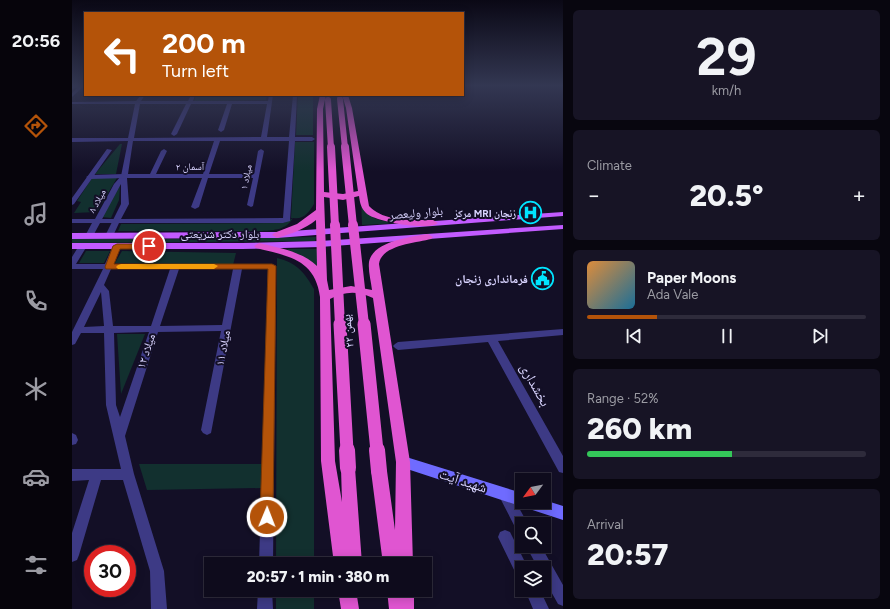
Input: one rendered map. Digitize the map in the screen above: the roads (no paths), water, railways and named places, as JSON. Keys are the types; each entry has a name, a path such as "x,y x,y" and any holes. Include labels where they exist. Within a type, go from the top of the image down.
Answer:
{"highway":[{"path":"320,113 320,244 322,280 325,297 328,462 342,557"},
{"name":"۲۲ بهمن","path":"327,113 353,557"},
{"name":"۲۲ بهمن","path":"344,113 379,471 391,557"},
{"path":"351,113 365,206 368,211 375,215 396,220 433,223"},
{"path":"321,194 343,197 363,193"},
{"path":"277,235 302,227 313,220 320,212"},
{"path":"404,557 403,462 374,269 375,259 380,252 390,246 428,237"},
{"path":"259,246 295,256 306,261 322,280"},
{"path":"325,297 340,289 350,288 365,290 378,296"},
{"path":"348,597 350,609"},
{"path":"355,597 356,609"},
{"path":"397,597 398,609"},
{"path":"405,597 405,609"}],"main road":[{"name":"بلوار ولیعصر","path":"320,232 563,214"},
{"name":"بلوار ولیعصر","path":"320,244 563,227"},
{"name":"بلوار دکتر شریعتی","path":"72,236 277,235 320,232"},
{"name":"بلوار دکتر شریعتی","path":"72,246 259,246 320,244"},
{"name":"شهید آیت","path":"403,462 515,498"},
{"path":"551,509 563,513"}],"street":[{"name":"میلاد ۸","path":"109,236 125,204 124,176 136,113"},
{"path":"174,134 184,113"},
{"path":"221,130 226,113"},
{"path":"264,139 268,113"},
{"path":"72,221 282,221 287,219 294,113"},
{"path":"195,207 218,139"},
{"path":"72,140 312,139"},
{"name":"میلاد ۸","path":"72,203 109,150"},
{"path":"152,176 164,151"},
{"name":"میلاد ۱","path":"251,206 261,151"},
{"name":"میلاد ۸","path":"89,236 117,184 124,176"},
{"path":"90,177 124,176"},
{"name":"آسمان ۲","path":"124,176 256,176"},
{"path":"83,246 72,266 272,266 266,557"},
{"path":"72,342 109,267 117,246"},
{"name":"میلاد ۱۱","path":"207,430 238,266"},
{"name":"میلاد ۱۲","path":"118,436 175,267"},
{"path":"100,285 105,291 109,330 111,405 128,474 157,572 159,609"},
{"path":"78,330 226,328"},
{"path":"398,346 562,333"},
{"name":"بخشداری","path":"492,338 563,468"},
{"path":"72,555 97,474"},
{"path":"72,475 128,474"},
{"path":"504,494 517,517"},
{"path":"505,537 517,561"},
{"path":"537,553 563,599"},
{"path":"265,597 265,609"},
{"path":"535,597 541,609"}],"place":[{"name":"مرکز MRI زنجان","path":"531,213"},
{"name":"فرمانداری زنجان","path":"543,279"}]}
